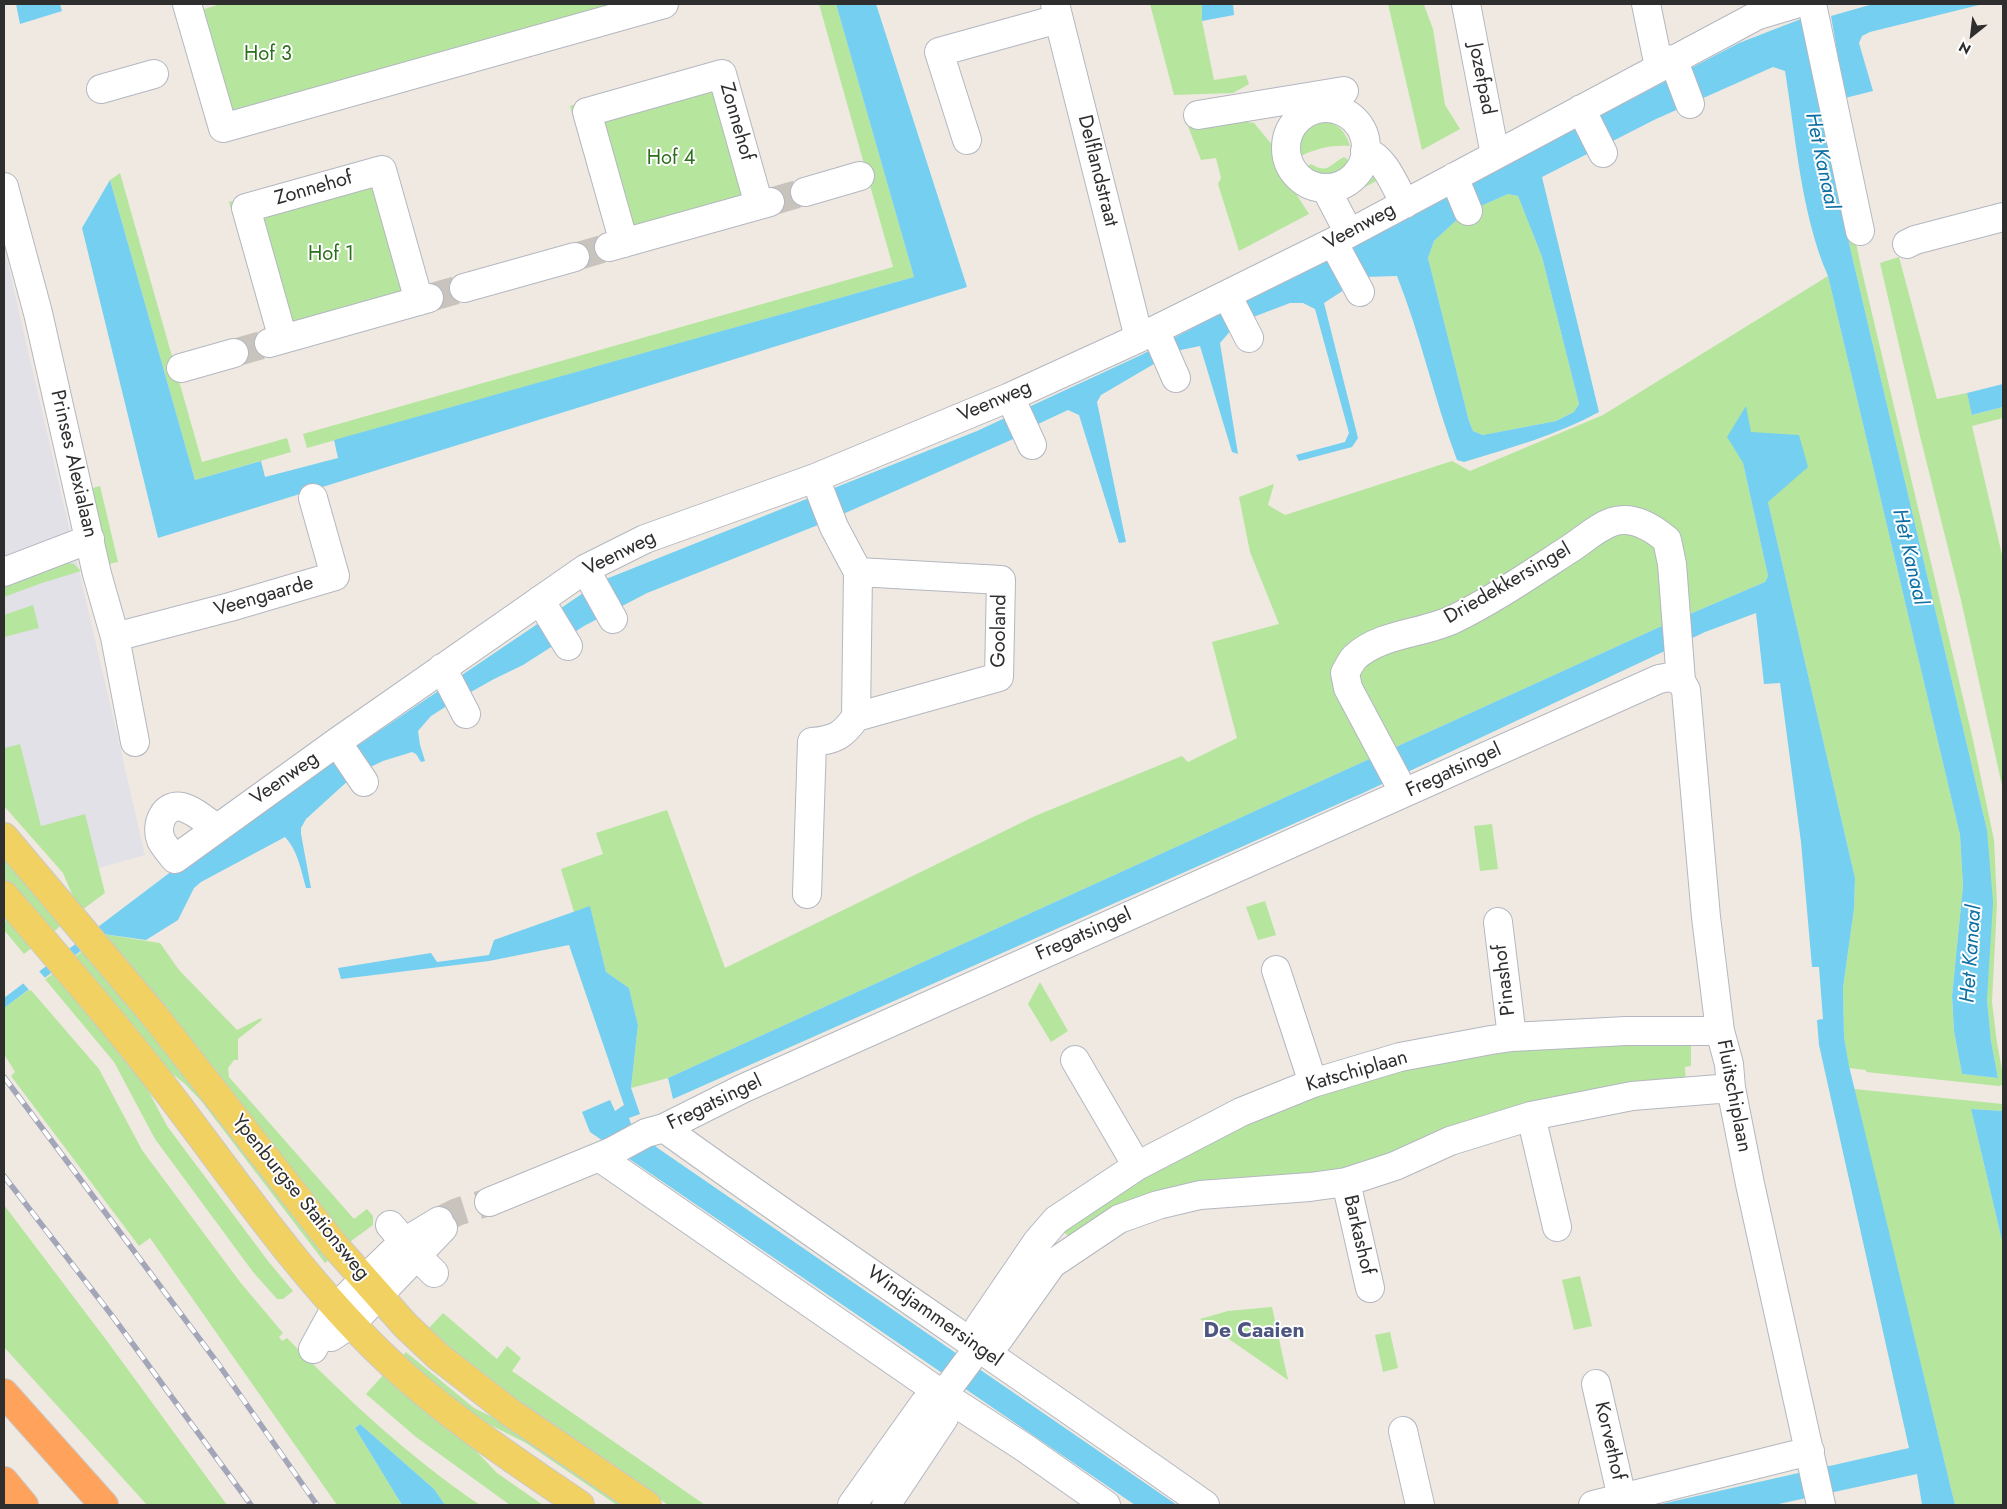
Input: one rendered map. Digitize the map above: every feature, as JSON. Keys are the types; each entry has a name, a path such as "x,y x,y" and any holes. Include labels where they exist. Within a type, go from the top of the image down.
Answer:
{"highway":[{"path":"4,1393 104,1505"},
{"path":"4,1481 24,1505"}],"main road":[{"name":"Ypenburgse Stationsweg","path":"4,837 73,917 216,1092 334,1246 406,1326 439,1357 511,1413 647,1505"},
{"name":"Ypenburgse Stationsweg","path":"4,895 167,1091 292,1256 344,1315 380,1352 449,1412 490,1443 580,1505"}],"street":[{"path":"187,4 223,128 462,71 664,4"},
{"name":"Jozefpad","path":"1466,4 1495,155"},
{"path":"1646,4 1666,63 1690,104"},
{"name":"Veenweg","path":"216,828 584,569 645,539 817,483 1147,334 1341,237 1758,15 1795,4"},
{"path":"1812,4 1860,232"},
{"path":"967,140 940,52 1056,11"},
{"name":"Delflandstraat","path":"1056,11 1147,334 1176,378"},
{"path":"101,89 154,74"},
{"name":"Zonnehof","path":"722,74 765,203 617,245 587,112 722,74"},
{"path":"1198,115 1312,103 1344,91"},
{"path":"1312,103 1340,111 1352,118 1360,128 1365,141 1364,159 1360,170 1352,179 1342,185 1326,189 1305,183 1295,175 1288,163 1285,150 1287,137 1293,125 1312,103"},
{"path":"1580,109 1603,153"},
{"path":"1365,151 1372,153 1382,164 1404,204"},
{"name":"Zonnehof","path":"382,170 424,299 276,341 246,208 382,170"},
{"path":"805,192 860,176"},
{"path":"1454,177 1468,211"},
{"name":"Prinses Alexialaan","path":"4,187 38,313 97,574 115,637 135,742"},
{"path":"1326,189 1360,292"},
{"path":"1906,244 2003,217"},
{"path":"464,288 575,257"},
{"path":"1228,295 1249,338"},
{"path":"181,368 234,353"},
{"path":"1010,397 1032,445"},
{"path":"807,894 812,742 828,741 844,733 856,717 858,572 834,527 817,483"},
{"name":"Veengaarde","path":"115,637 230,607 335,576 312,498"},
{"name":"Driedekkersingel","path":"1403,791 1348,688 1345,673 1354,658 1373,645 1452,619 1522,580 1578,544 1591,532 1613,521 1628,520 1650,526 1667,540 1672,564 1680,671"},
{"path":"4,572 90,538"},
{"path":"584,569 613,619"},
{"name":"Gooland","path":"856,717 999,677 1001,580 858,572"},
{"path":"540,600 568,646"},
{"path":"442,668 466,714"},
{"name":"Fregatsingel","path":"489,1202 605,1155 744,1088 1403,791 1659,678 1670,677 1680,671"},
{"name":"Fluitschiplaan","path":"1680,671 1686,690 1706,917 1720,1031 1729,1064 1731,1088 1750,1184 1821,1502"},
{"path":"337,742 364,782"},
{"name":"Pinashof","path":"1498,922 1512,1037"},
{"path":"1276,970 1313,1083"},
{"name":"Katschiplaan","path":"852,1505 924,1404 948,1388 974,1353 998,1340 1044,1253 1056,1220 1137,1166 1241,1112 1313,1083 1400,1057 1512,1037 1626,1031 1720,1031"},
{"path":"1075,1060 1137,1166"},
{"name":"Katschiplaan","path":"1044,1253 1119,1219 1158,1205 1200,1195 1310,1187 1346,1182 1395,1166 1450,1141 1531,1116 1632,1096 1731,1088"},
{"path":"1531,1116 1557,1227"},
{"name":"Windjammersingel","path":"655,1131 750,1190 974,1353 1057,1401 1205,1505"},
{"path":"605,1155 948,1388 1025,1448 1106,1505"},
{"name":"Barkashof","path":"1346,1182 1370,1288"},
{"path":"344,1315 412,1249 442,1224"},
{"name":"Korvethof","path":"1596,1384 1622,1498"},
{"path":"886,1505 944,1418 948,1388"},
{"path":"1403,1431 1420,1505"},
{"path":"1593,1505 1812,1459"}],"shaded area":[{"path":"4,247 145,855 77,874 4,800"}],"green space":[{"name":"Hof 3","path":"221,4 638,4 232,118 201,10"},
{"path":"819,4 836,4 914,277 307,448 303,434 893,267"},
{"path":"1150,4 1202,4 1202,21 1214,80 1246,75 1249,84 1233,93 1174,95"},
{"path":"1388,4 1424,5 1433,29 1445,105 1460,129 1422,150"},
{"path":"1811,59 1838,156 1861,267 1973,740 1994,840 1997,904 1992,1002 2003,1075 2002,1085 1866,1072 1866,1070 1849,1068 1844,1037 1843,988 1854,909 1855,878 1768,502 1727,437 1743,463 1768,576 1765,582 1664,625 668,1078 631,1088 638,1025 629,988 606,972 590,907 574,912 561,869 603,854 596,833 667,810 725,968 1035,816 1182,756 1188,762 1237,738 1212,642 1279,624 1250,552 1239,497 1274,484 1268,505 1285,515 1452,461 1470,471 1603,415 1828,276 1960,835 1963,886 1952,996 1954,1031 1962,1074 1998,1078 1991,1041 1987,999 1987,830 1852,256"},
{"name":"Hof 4","path":"730,60 773,213 613,258 570,106"},
{"path":"1228,119 1254,123 1274,147 1278,166 1309,214 1239,251 1218,184 1221,178 1216,158 1201,160 1188,126"},
{"path":"1317,119 1338,127 1345,135 1350,146 1325,148 1301,156 1295,153 1301,133"},
{"name":"Hof 1","path":"389,156 432,309 272,354 229,202"},
{"path":"1344,157 1351,162 1339,178 1331,182 1321,185 1304,172 1305,167 1311,164 1325,168"},
{"path":"1366,162 1384,177 1344,198 1340,195 1351,184"},
{"path":"120,173 202,462 287,438 291,452 195,480 110,180"},
{"path":"1508,194 1518,196 1542,257 1579,404 1574,412 1556,421 1484,435 1473,431 1469,421 1428,258 1434,241 1463,214"},
{"path":"1899,257 1937,399 1967,393 1973,415 2003,407 2003,418 1972,426 2003,559 2003,790 1961,600 1920,436 1880,263"},
{"path":"100,486 118,562 104,565 86,490"},
{"path":"64,562 74,564 81,571 4,597 4,585"},
{"path":"33,605 39,628 4,637 4,615"},
{"path":"4,744 5,748 20,744 41,826 85,814 105,893 82,910 77,906 63,873 4,806"},
{"path":"1492,824 1498,869 1480,871 1474,826"},
{"path":"4,854 64,923 51,934 4,879"},
{"path":"1265,901 1276,935 1258,940 1246,907"},
{"path":"9,918 34,946 24,954 4,930 4,922"},
{"path":"103,934 160,943 179,970 237,1030 261,1018 262,1020 238,1039 238,1060 234,1060 228,1068 229,1077 354,1219 367,1209 373,1216 373,1225 347,1244"},
{"path":"85,948 330,1259 325,1263 202,1102 185,1084 165,1068 71,958"},
{"path":"55,970 140,1075 167,1126 268,1261 293,1291 283,1299 277,1299 253,1272 155,1139 114,1062 44,978"},
{"path":"1040,982 1068,1031 1051,1042 1028,1004"},
{"path":"30,989 99,1069 142,1150 240,1282 283,1333 279,1337 282,1341 287,1338 379,1426 428,1467 480,1505 445,1505 434,1489 360,1424 355,1428 402,1505 337,1505 150,1238 139,1246 11,1076 15,1072 4,1054 4,1008"},
{"path":"1691,1043 1691,1066 1685,1067 1686,1084 1520,1113 1518,1105 1506,1109 1508,1116 1341,1176 1272,1183 1075,1244 1058,1225 1259,1113 1369,1072 1502,1047"},
{"path":"1854,1089 2003,1104 2003,1111 1971,1109 2003,1245 2003,1505 1955,1505"},
{"path":"4,1205 107,1341 227,1505 147,1505 4,1347"},
{"path":"1580,1276 1592,1326 1574,1330 1562,1280"},
{"path":"1272,1307 1288,1380 1200,1319 1228,1311"},
{"path":"443,1313 497,1359 507,1346 521,1358 512,1371 705,1505 668,1505 504,1392 428,1329"},
{"path":"1390,1332 1398,1368 1383,1372 1375,1335"},
{"path":"406,1352 474,1408 529,1435 631,1505 617,1505 526,1443 475,1417 401,1357"},
{"path":"386,1372 460,1434 497,1473 543,1505 510,1505 416,1437 366,1394"}],"water":[{"path":"16,4 60,4 62,11 20,24"},
{"path":"836,4 876,4 967,287 158,538 82,228 110,180 195,480 261,461 265,477 338,458 334,440 914,277"},
{"path":"1202,4 1233,4 1234,15 1202,21"},
{"path":"1873,4 1983,4 1870,32 1862,36 1859,43 1873,91 1845,98 1831,16"},
{"name":"Het Kanaal","path":"1801,19 1852,256 1987,830 1993,902 1987,999 1991,1041 1998,1078 1962,1074 1954,1031 1952,996 1963,886 1960,835 1828,276 1811,227 1805,202 1785,71 1773,67 1656,119 1542,177 1599,412 1567,428 1533,440 1464,462 1457,460 1397,276 1364,277 1324,303 1358,438 1352,447 1299,461 1296,455 1345,442 1349,433 1315,309 1303,303 1290,303 1248,319 1233,328 1220,343 1238,454 1232,452 1200,346 1176,351 1101,395 1097,402 1126,542 1119,543 1079,415 1068,410 1021,432 1020,436 818,525 647,593 584,626 523,665 494,679 431,716 418,731 425,761 421,762 416,754 412,752 383,761 366,769 350,779 306,819 301,828 301,834 311,888 306,888 296,855 285,837 201,882 194,888 178,920 146,940 103,934 4,1008 4,998 172,871 601,581 977,431 1141,355 1739,43","holes":["1508,194 1518,196 1542,257 1579,404 1574,412 1556,421 1483,435 1473,431 1469,421 1428,258 1434,241 1463,214"]},
{"path":"2003,384 2003,407 1972,415 1967,393"},
{"path":"1746,406 1751,432 1799,435 1808,467 1768,502 1855,878 1854,909 1843,988 1844,1037 1849,1066 1955,1505 1922,1505 1917,1474 1774,1505 1657,1505 1909,1448 1819,1045 1817,1020 1823,1019 1819,967 1812,967 1801,842 1780,683 1764,684 1756,613 1705,632 1363,793 673,1099 668,1078 1664,625 1765,582 1768,576 1743,463 1727,437"},
{"path":"590,906 606,972 629,988 638,1025 631,1088 640,1114 629,1118 632,1127 659,1149 1177,1505 1135,1505 590,1132 582,1112 610,1100 615,1111 624,1105 569,945 489,961 341,979 338,968 431,953 437,962 489,955 494,940"},
{"path":"1971,1109 2003,1111 2003,1245"},
{"path":"360,1424 434,1489 445,1505 402,1505 355,1428"}],"pier":[{"path":"104,935 30,991 22,982 38,970 45,978"}],"tunnel":[{"path":"770,202 805,192"},
{"path":"575,257 609,247"},
{"path":"429,298 464,288"},
{"path":"234,353 269,343"},
{"path":"439,1221 457,1212 489,1202"}],"railway":[{"path":"4,1077 219,1365 317,1505"},
{"path":"4,1176 113,1317 251,1505"}],"district":[{"name":"De Caaien","path":"1254,1332"}]}
